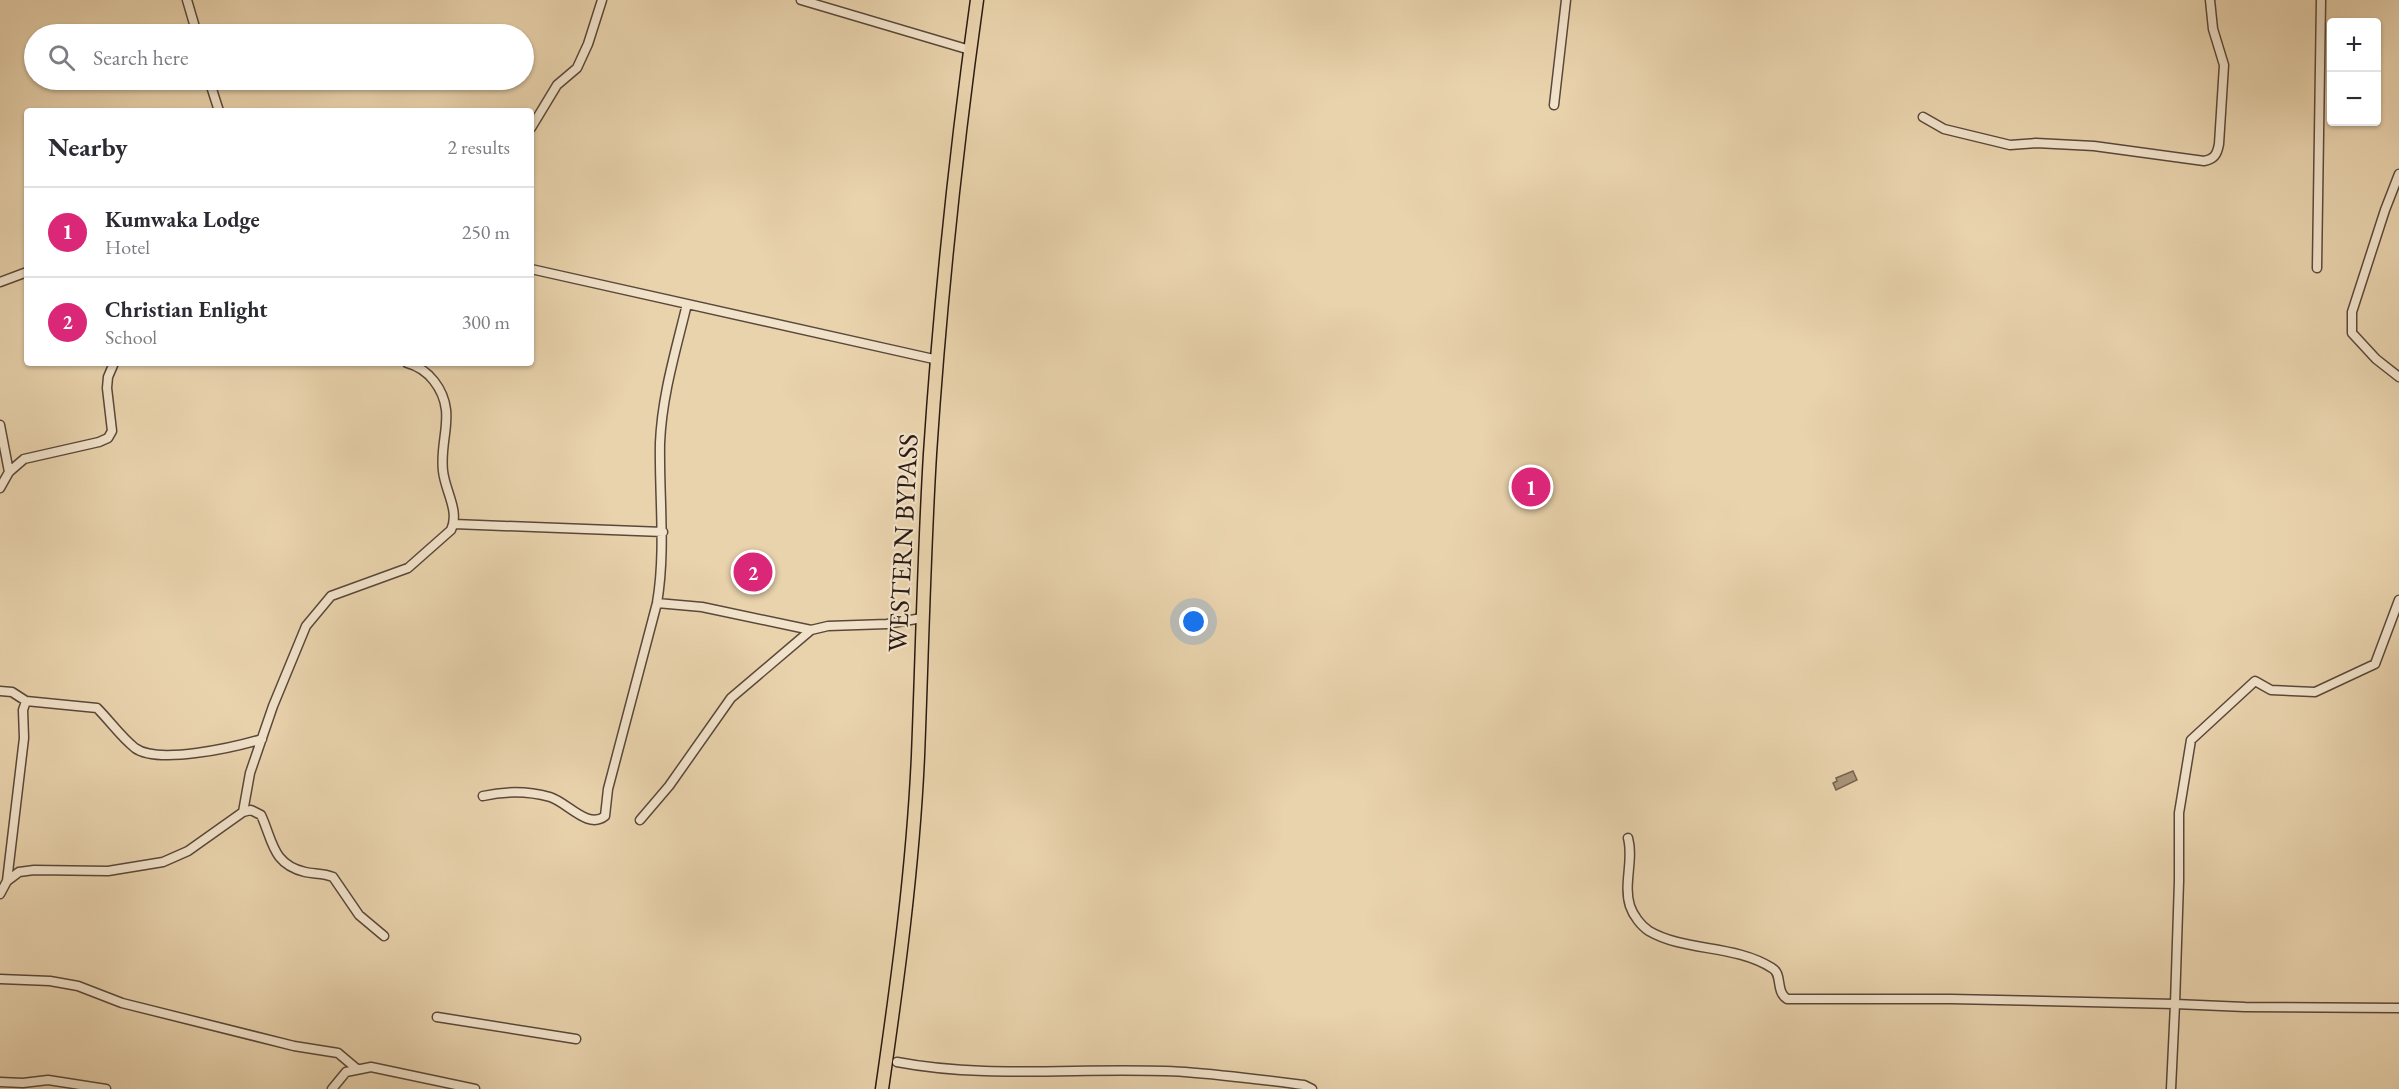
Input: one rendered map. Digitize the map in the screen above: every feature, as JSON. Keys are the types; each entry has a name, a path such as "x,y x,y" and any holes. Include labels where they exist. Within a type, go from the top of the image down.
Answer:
{"main road":[{"name":"WESTERN BYPASS","path":"882,1089 909,876 918,757 922,618 938,360 976,0"}],"street":[{"path":"187,0 193,24"},
{"path":"534,123 557,85 577,68 588,44 602,0"},
{"path":"801,0 970,50"},
{"path":"1554,105 1566,0"},
{"path":"1923,117 1944,129 2010,146 2036,143 2094,146 2168,154 2204,161 2212,159 2216,155 2219,144 2224,65 2213,29 2210,0"},
{"path":"2317,268 2321,0"},
{"path":"212,90 218,108"},
{"path":"2399,174 2352,312 2352,333 2376,359 2399,377"},
{"path":"534,270 938,360"},
{"path":"0,282 24,273"},
{"path":"483,796 498,793 539,795 565,804 586,818 594,820 605,816 608,789 657,603 662,574 660,444 663,402 687,304"},
{"path":"0,488 9,472 24,459 108,438 112,431 107,388 108,376 113,366"},
{"path":"243,812 250,772 306,626 325,602 343,590 408,568 451,530 454,524 455,517 445,487 442,468 447,408 443,393 420,368 415,366"},
{"path":"0,425 9,472"},
{"path":"454,524 663,532"},
{"path":"2171,1089 2179,893 2179,813 2191,740 2255,681 2271,690 2315,692 2375,664 2399,600"},
{"path":"657,603 702,607 812,630 828,626 887,624 922,618"},
{"path":"640,820 669,786 731,698 812,630"},
{"path":"0,691 12,692 26,701 97,708 137,750 157,755 214,751 262,739"},
{"path":"0,894 7,881 24,738 23,710 26,701"},
{"path":"7,881 19,872 34,870 108,871 163,862 188,851 243,812 251,810 261,815 273,850 280,858 304,872 333,877 359,915 384,936"},
{"path":"1628,838 1631,850 1628,890 1630,906 1639,922 1649,931 1664,937 1744,955 1773,968 1777,973 1780,993 1787,999 1951,999 2245,1007 2399,1008"},
{"path":"0,979 50,981 78,986 122,1003 294,1046 338,1053 357,1069"},
{"path":"437,1017 576,1038"},
{"path":"897,1062 923,1067 964,1070 1185,1072 1304,1084 1312,1089"},
{"path":"332,1089 346,1072 371,1067 475,1089"},
{"path":"0,1082 23,1083 48,1080 106,1089"}],"shaded area":[{"path":"1853,771 1857,780 1836,790 1833,783 1837,781 1836,778"}],"place":[{"name":"Kumwaka Lodge","path":"1531,487"},
{"name":"Christian Enlight","path":"753,572"}]}
